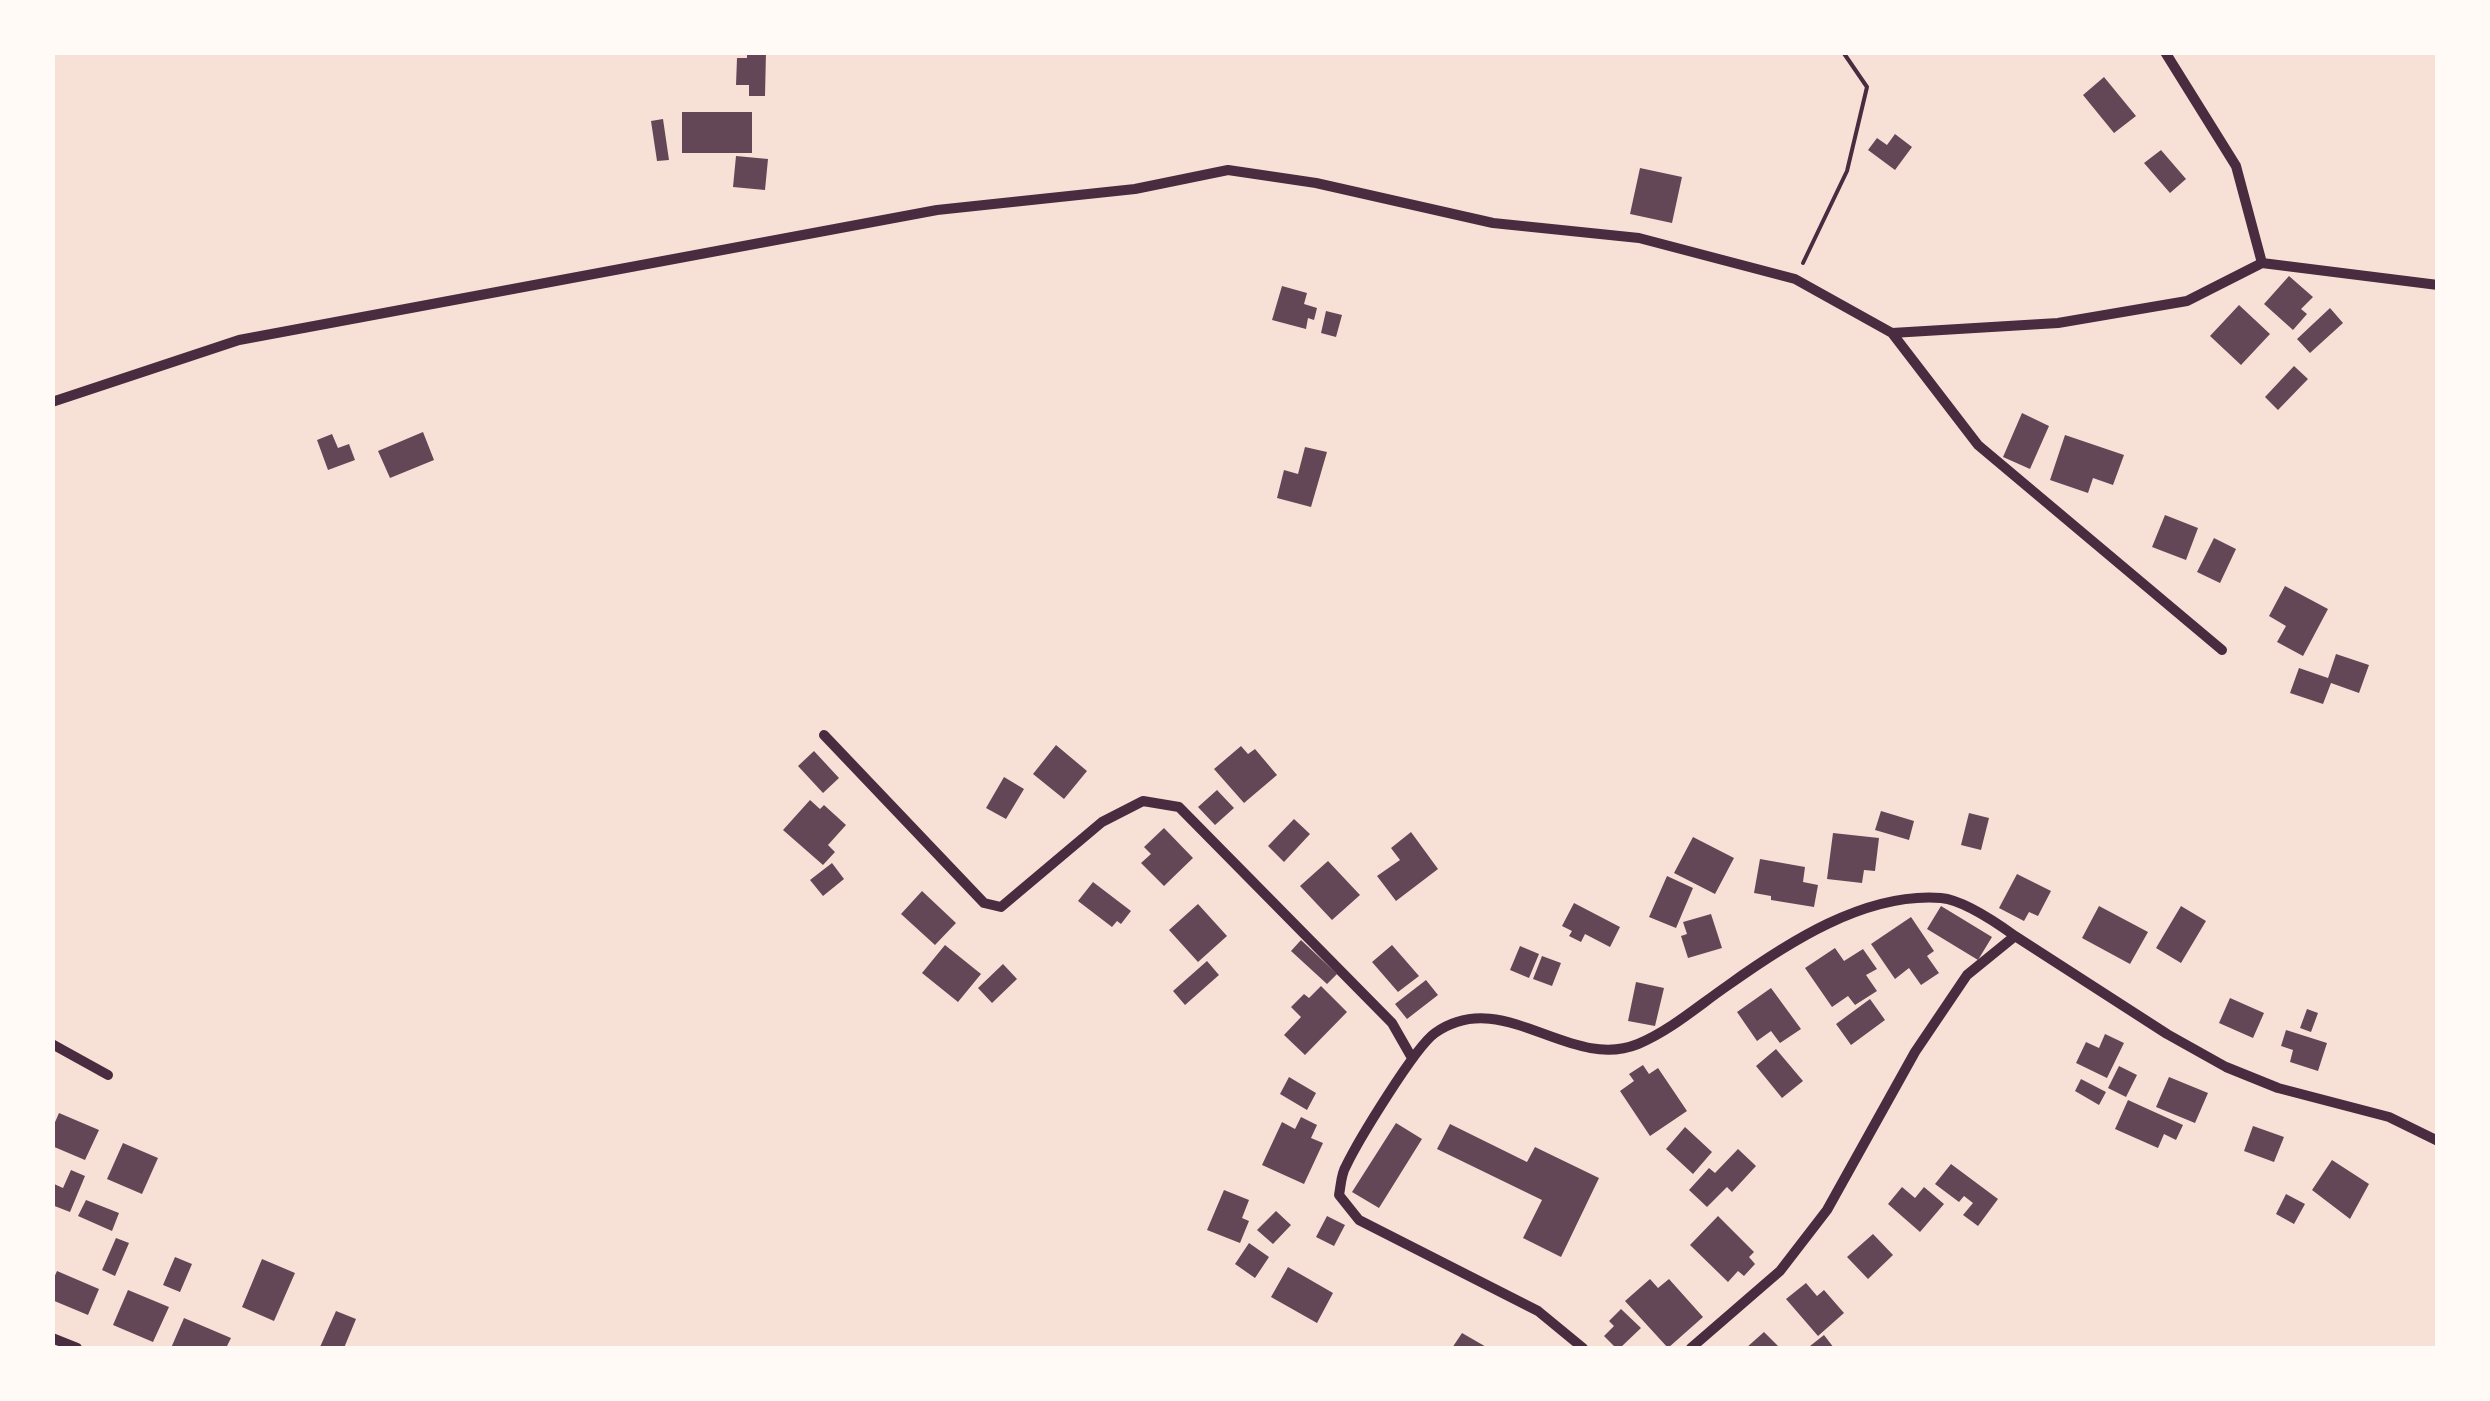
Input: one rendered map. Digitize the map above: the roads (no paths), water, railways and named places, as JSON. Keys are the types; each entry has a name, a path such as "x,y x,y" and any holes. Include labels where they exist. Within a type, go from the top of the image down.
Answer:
{"street":[{"path":"2166,52 2236,166 2262,263"},
{"path":"52,402 239,340 937,210 1135,189 1228,170 1316,183 1494,224 1639,238 1795,279 1892,334 1978,445 2222,650"},
{"path":"1892,334 2058,323 2187,301 2262,263 2438,284"},
{"path":"824,735 984,903 1001,907 1102,822 1143,801 1178,807 1392,1023 1412,1058"},
{"path":"1583,1348 1538,1312 1359,1220 1339,1195 1344,1169 1412,1058 1435,1033 1476,1016 1526,1026 1572,1044 1608,1052 1637,1044 1682,1020 1789,944 1850,912 1944,898 1992,920 2167,1034 2226,1067 2278,1088 2389,1118 2438,1141"},
{"path":"1692,1348 1792,1256 1827,1210 1915,1052 1967,976 2016,936"},
{"path":"52,1044 108,1075"},
{"path":"52,1338 77,1348"}]}
